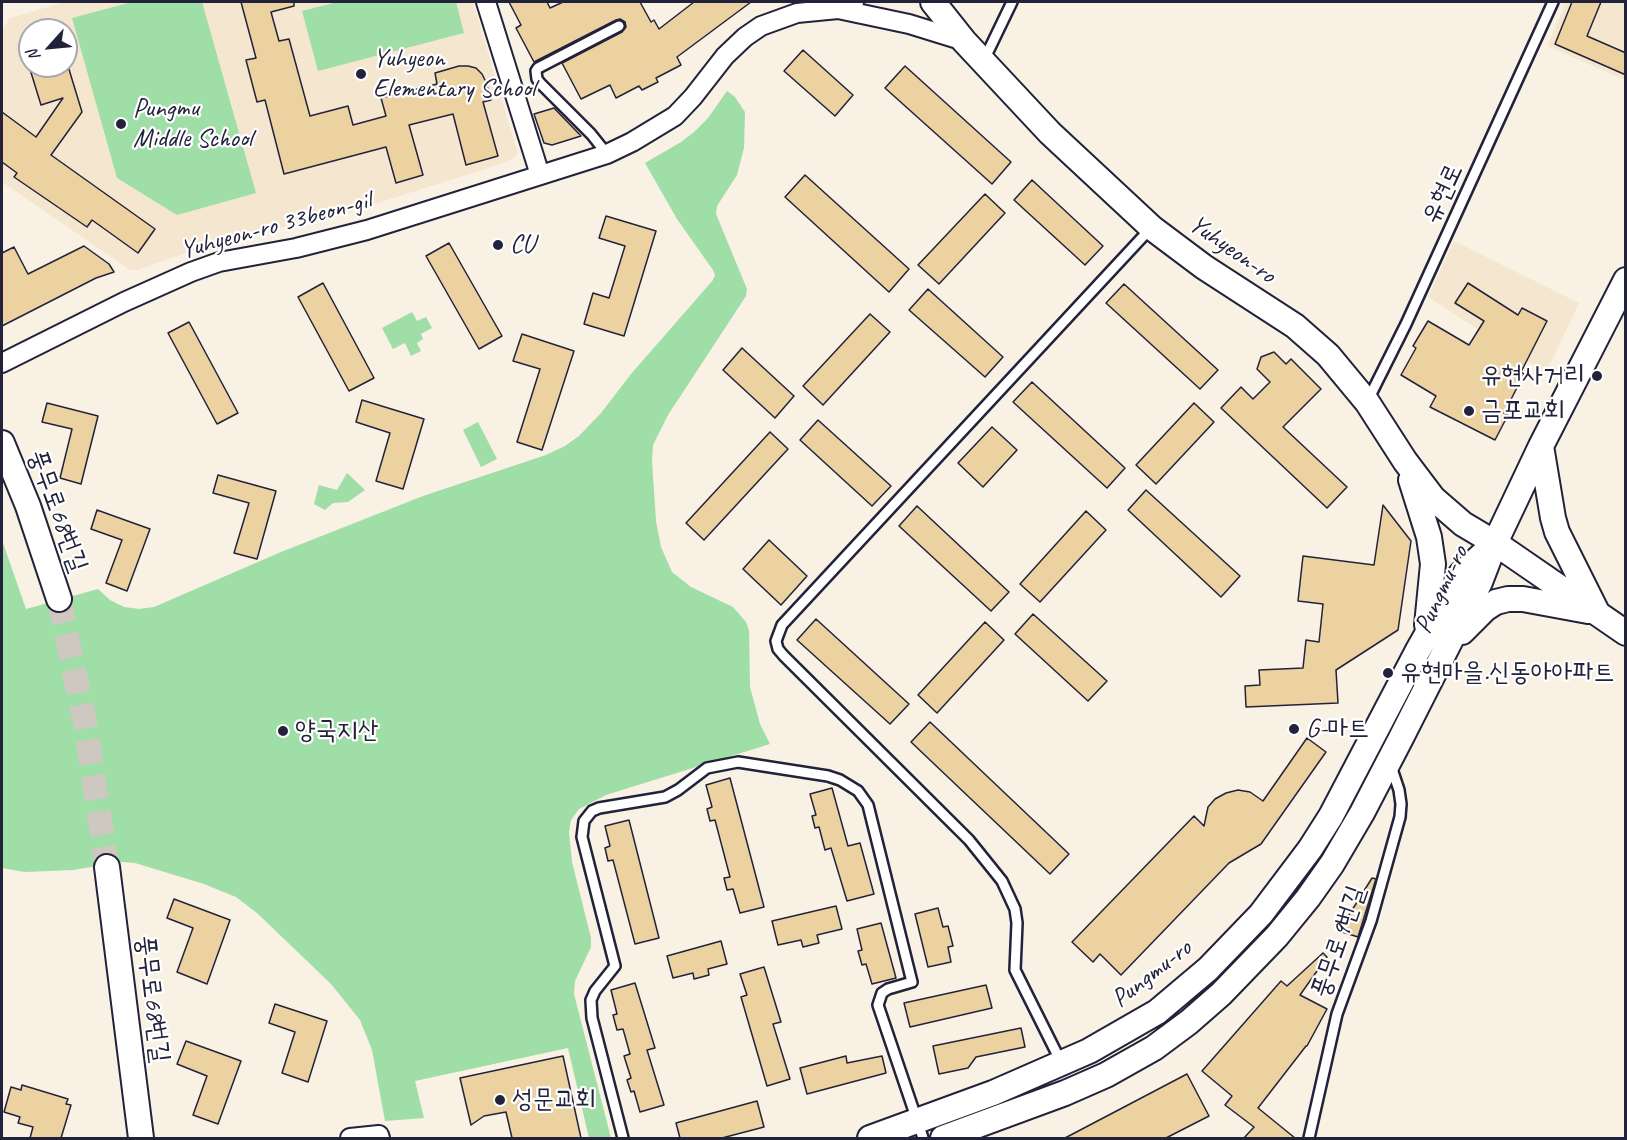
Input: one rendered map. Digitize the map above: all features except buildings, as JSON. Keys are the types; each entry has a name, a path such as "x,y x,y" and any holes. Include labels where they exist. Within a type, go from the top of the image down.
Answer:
{"street":[{"path":"486,2 540,176"},
{"name":"Yuhyeon-ro","path":"933,2 964,41 1050,133 1152,228 1204,267 1295,326 1328,355 1367,402 1432,498 1463,524 1495,543 1626,633"},
{"name":"Yuhyeon-ro 33beon-gil","path":"2,363 124,302 219,262 296,248 367,230 607,154 639,139 675,116 725,56 745,37 761,26 797,13 846,4 964,41"},
{"path":"1495,543 1541,446 1626,280"},
{"name":"풍무로68번길","path":"2,444 28,506 54,600 2,471"},
{"path":"1541,446 1552,518 1598,612"},
{"path":"1405,461 1429,537 1433,564 1426,637"},
{"name":"Pungmu-ro","path":"870,1138 920,1130 993,1093 1062,1064 1119,1036 1157,1012 1208,969 1261,914 1292,875 1331,816 1461,574 1495,543"},
{"name":"Pungmu-ro","path":"943,1138 1065,1093 1106,1075 1154,1048 1189,1022 1250,966 1308,898 1345,842 1445,652 1480,582 1495,543"},
{"path":"1445,652 1474,619 1496,602 1523,599 1598,612"},
{"name":"풍무로68번길","path":"127,1138 100,867 141,1138"},
{"path":"350,1138 379,1135 380,1138"}],"lane":[{"path":"983,62 1012,2"},
{"name":"유현로","path":"1367,402 1406,324 1553,2"},
{"path":"607,154 591,134 541,84 536,71 619,26"},
{"path":"1062,1064 1014,970 1017,922 1015,909 1002,880 975,846 784,656 778,649 776,641 783,625 1152,228"},
{"name":"풍무로9번길","path":"1309,1138 1337,1014 1371,921 1400,817 1399,790 1390,760"},
{"path":"623,1138 592,1018 591,1000 595,991 615,966 582,837 584,821 587,816 600,808 671,795 702,771 731,762 840,780 858,791 868,805 912,982 882,993 878,1005 920,1130"}],"shaded area":[{"path":"65,2 473,2 517,154 504,163 346,213 217,242 137,270 130,270 2,182 2,30 10,18"},
{"path":"1566,2 1625,2 1625,80 1547,46"},
{"path":"1454,241 1579,303 1546,373 1428,297"}],"green space":[{"path":"132,2 202,2 256,193 177,215 117,178 78,39 78,18 72,18"},
{"path":"337,2 456,2 464,33 318,71 302,11"},
{"path":"727,91 735,97 745,112 744,148 737,175 717,206 716,214 747,289 746,296 668,415 653,445 652,461 656,521 661,547 672,572 691,587 733,607 746,622 749,630 750,687 760,724 770,744 606,795 579,809 571,820 569,832 572,862 591,938 591,947 575,981 574,994 611,1138 589,1138 568,1048 415,1081 424,1118 385,1121 372,1050 360,1020 331,984 257,913 236,897 204,884 135,863 122,862 73,870 25,872 2,868 2,540 26,609 98,589 110,600 124,607 139,609 154,607 281,552 423,496 546,455 565,446 579,436 601,413 631,374 713,280 715,275 713,270 677,219 645,163 694,132 708,118"},
{"path":"412,312 417,321 426,317 432,328 421,334 423,339 417,343 421,351 411,356 405,343 393,349 382,328"},
{"path":"478,422 497,459 481,467 463,430"},
{"path":"347,473 365,490 348,502 333,503 325,510 314,504 319,485 337,490"}],"tunnel":[{"path":"59,599 85,723 107,867"}],"place":[{"name":"Yuhyeon Elementary School","path":"361,74"},
{"name":"Pungmu Middle School","path":"121,124"},
{"name":"CU","path":"498,245"},
{"name":"유현사거리","path":"1597,376"},
{"name":"금포교회","path":"1469,411"},
{"name":"유현마을.신동아아파트","path":"1388,673"},
{"name":"G-마트","path":"1294,729"},
{"name":"양국지산","path":"283,731"},
{"name":"성문교회","path":"500,1100"}]}
